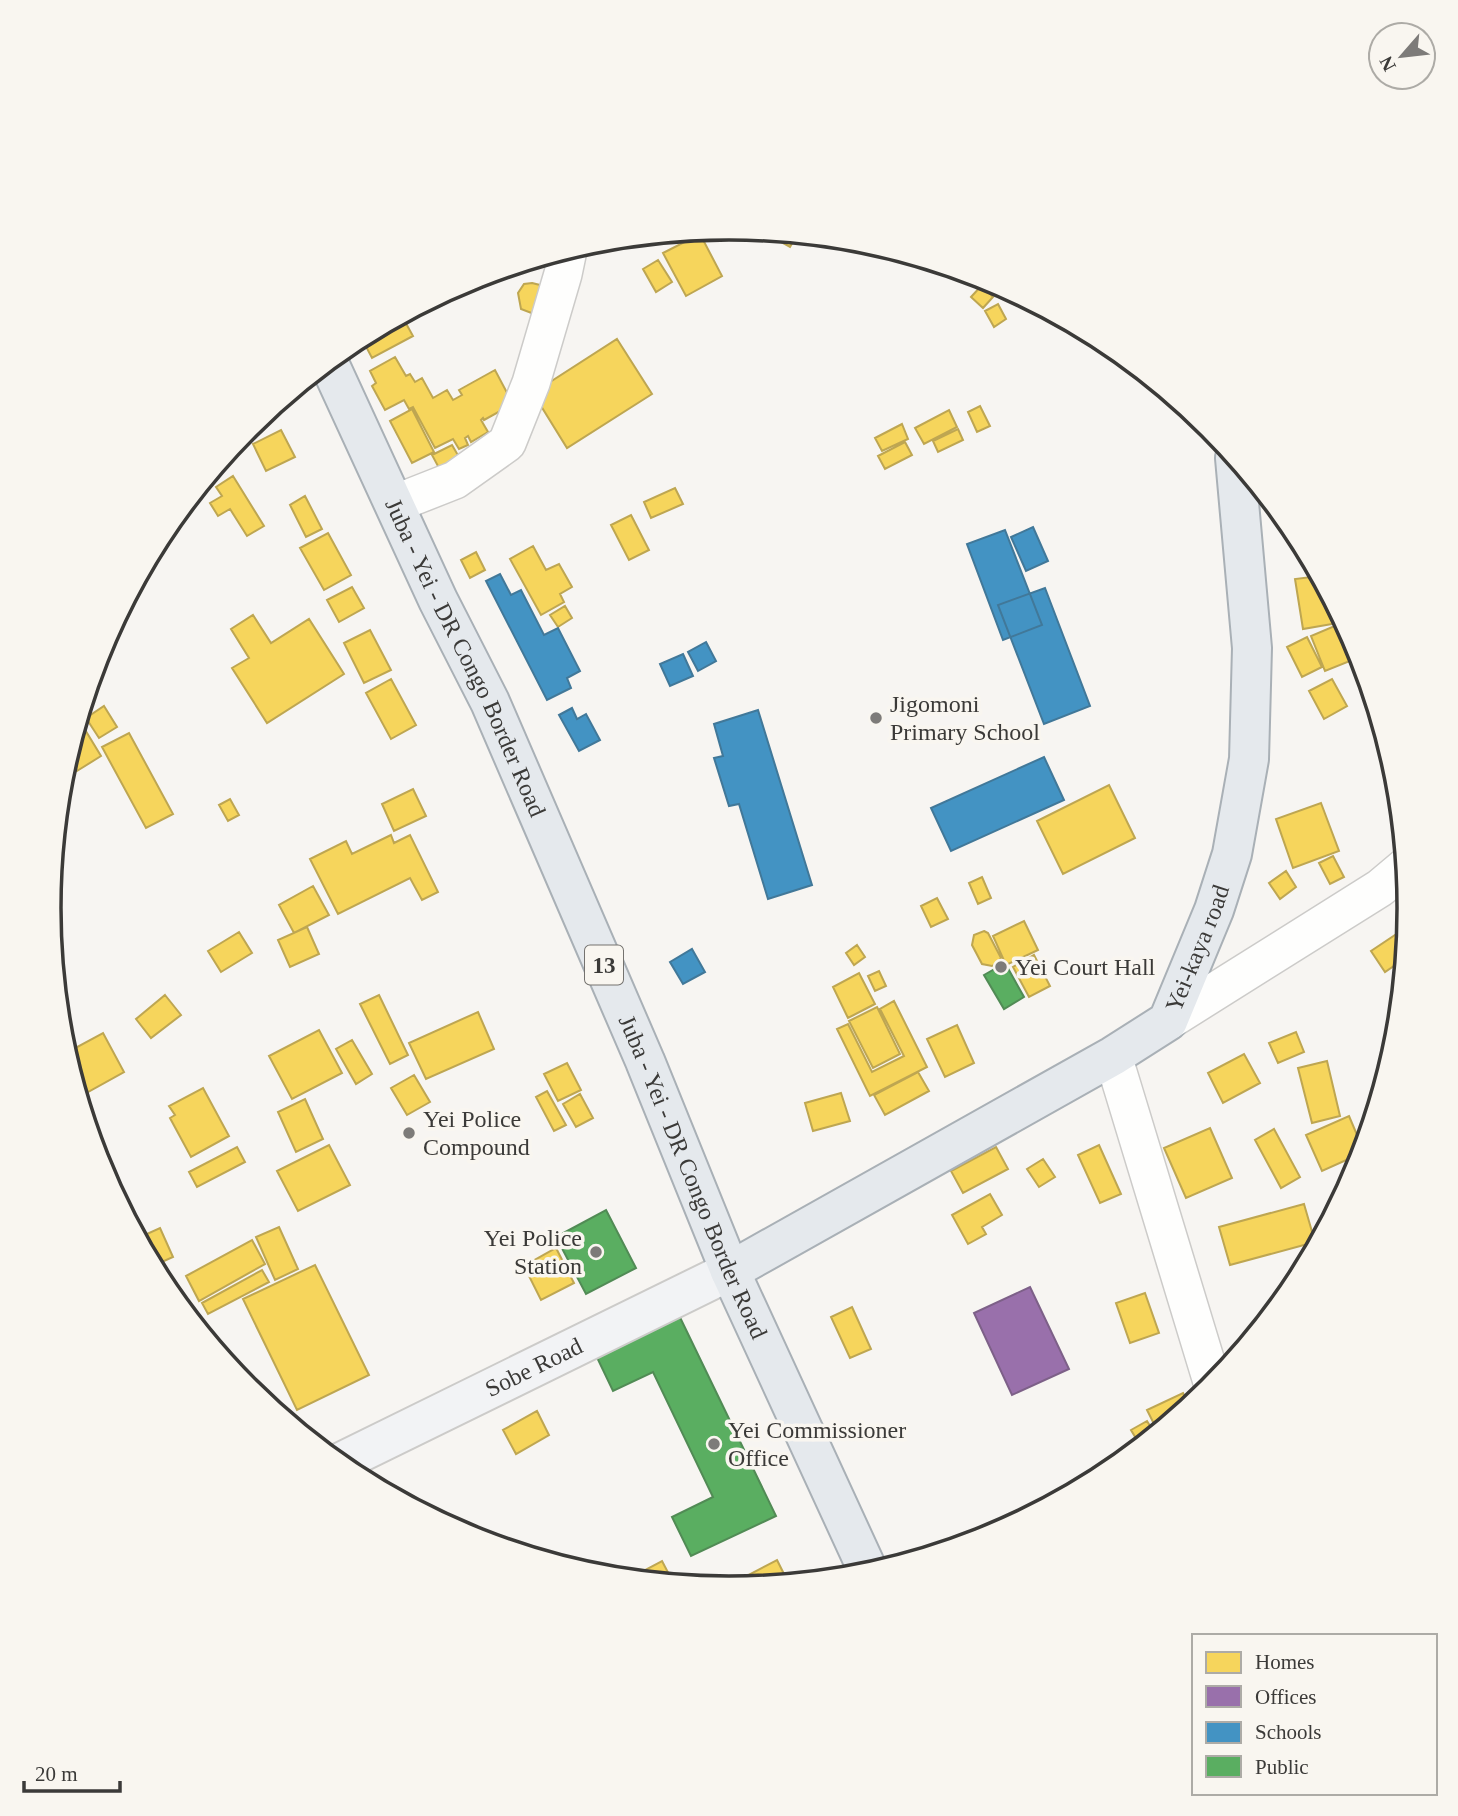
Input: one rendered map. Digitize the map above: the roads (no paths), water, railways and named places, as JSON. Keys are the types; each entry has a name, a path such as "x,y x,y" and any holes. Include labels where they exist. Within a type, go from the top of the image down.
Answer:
{"main road":[{"name":"Juba - Yei - DR Congo Border Road","path":"332,371 438,600 490,702 645,1061 730,1271 864,1562"},
{"name":"Yei-kaya road","path":"730,1271 1113,1056 1167,1021 1214,909 1232,854 1249,759 1252,649 1236,474"}],"street":[{"path":"394,504 455,480 507,443 531,383 566,261"},
{"path":"1167,1021 1380,888 1395,875"},
{"path":"1113,1056 1209,1372"},
{"name":"Sobe Road","path":"350,1458 730,1271"}],"place":[{"name":"Jigomoni Primary School","path":"876,718"},
{"name":"Yei Court Hall","path":"1001,967"},
{"name":"Yei Police Compound","path":"409,1133"},
{"name":"Yei Police Station","path":"596,1252"},
{"name":"Yei Commissioner Office","path":"714,1444"}]}
